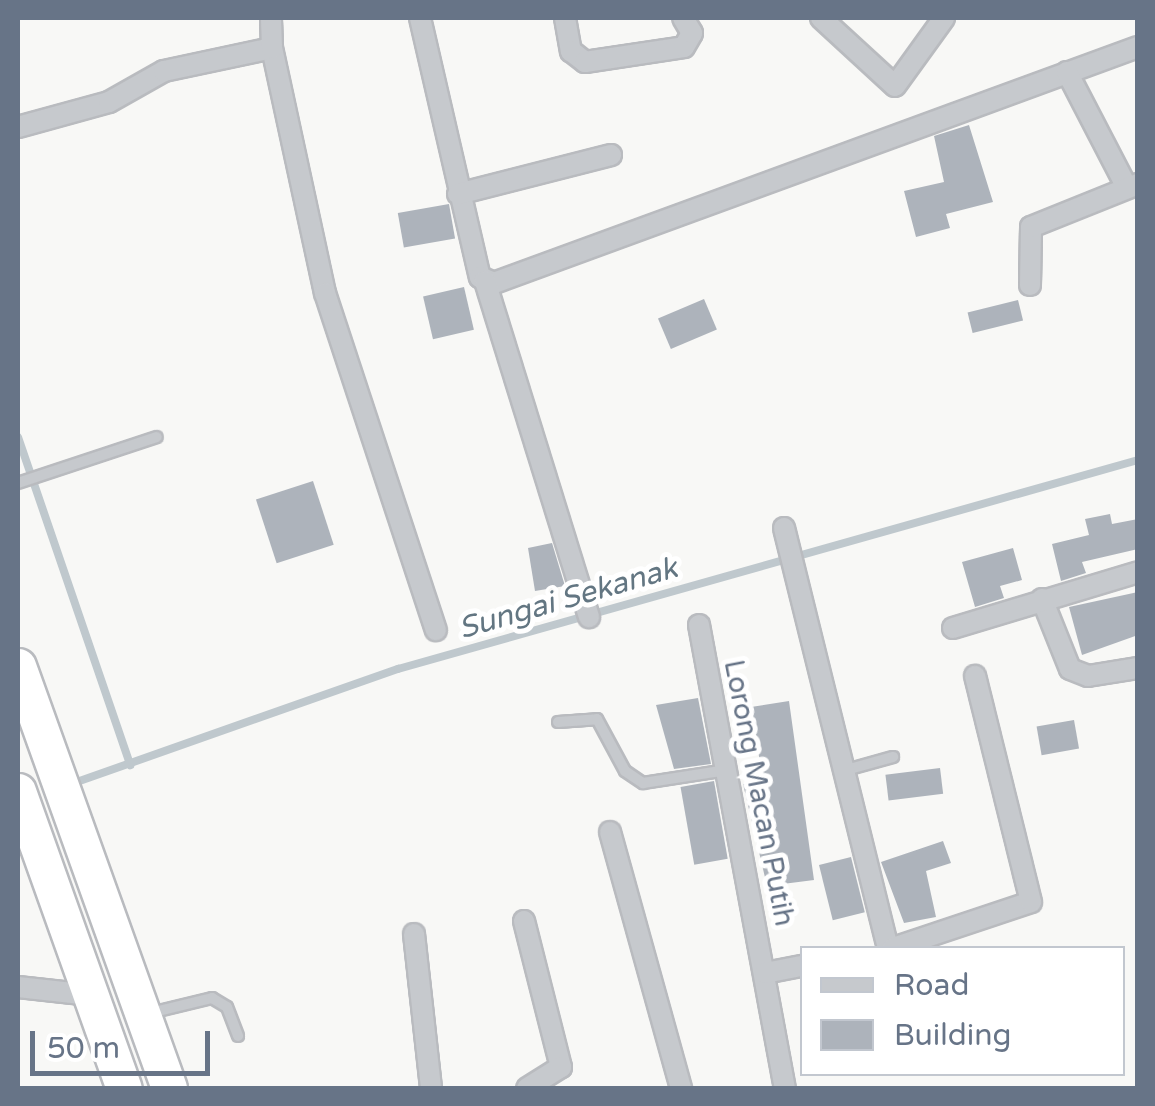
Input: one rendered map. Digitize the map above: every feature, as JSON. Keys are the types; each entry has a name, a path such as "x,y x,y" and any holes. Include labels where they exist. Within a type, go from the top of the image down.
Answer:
{"highway":[{"path":"18,666 145,1014 168,1088"},
{"path":"18,791 124,1088"}],"street":[{"path":"271,18 272,48 325,293 436,630"},
{"path":"420,18 458,194 589,617"},
{"path":"565,18 571,51 585,62 684,47 692,32 683,18"},
{"path":"821,18 895,86 906,82 944,18"},
{"path":"485,281 603,250 861,141 1138,47"},
{"path":"18,127 109,102 164,71 272,48"},
{"path":"1030,285 1031,227 1132,185 1067,72"},
{"path":"458,194 611,154"},
{"path":"785,532 890,946"},
{"path":"953,628 1138,572"},
{"path":"1042,600 1070,669 1088,676 1138,668"},
{"name":"Lorong Macan Putih","path":"699,625 785,1088"},
{"path":"896,946 1031,902 975,676"},
{"path":"610,832 681,1088"},
{"path":"524,921 560,1067 527,1088"},
{"path":"414,934 431,1088"},
{"path":"764,974 800,966"},
{"path":"18,987 91,995"}],"lane":[{"path":"18,483 156,437"},
{"path":"558,722 597,719 625,771 643,783 727,770"},
{"path":"846,770 893,757"},
{"path":"145,1014 212,998 227,1007 238,1036"}],"building":[{"path":"969,125 993,202 946,214 950,228 916,237 904,191 944,182 934,136"},
{"path":"449,204 455,238 404,247 398,213"},
{"path":"464,287 474,330 433,339 423,296"},
{"path":"704,299 717,329 671,349 658,319"},
{"path":"1018,300 1023,320 973,333 968,313"},
{"path":"313,481 334,545 277,563 256,500"},
{"path":"1110,514 1112,524 1138,519 1138,549 1082,562 1086,573 1061,581 1052,544 1089,535 1085,519"},
{"path":"552,543 565,586 535,591 528,548"},
{"path":"1013,548 1022,580 1000,586 1004,598 975,607 962,562"},
{"path":"1138,592 1138,635 1082,655 1069,607"},
{"path":"698,698 711,764 674,769 656,705"},
{"path":"789,701 814,880 767,886 743,784 763,781 751,707"},
{"path":"1074,720 1079,749 1042,755 1037,727"},
{"path":"940,768 943,794 889,801 885,775"},
{"path":"714,781 728,859 694,865 681,787"},
{"path":"943,841 951,863 926,871 936,917 904,923 881,862"},
{"path":"851,857 865,912 833,920 819,865"}],"waterway":[{"path":"18,437 130,765"},
{"name":"Sungai Sekanak","path":"71,784 398,669 1138,460"}]}
